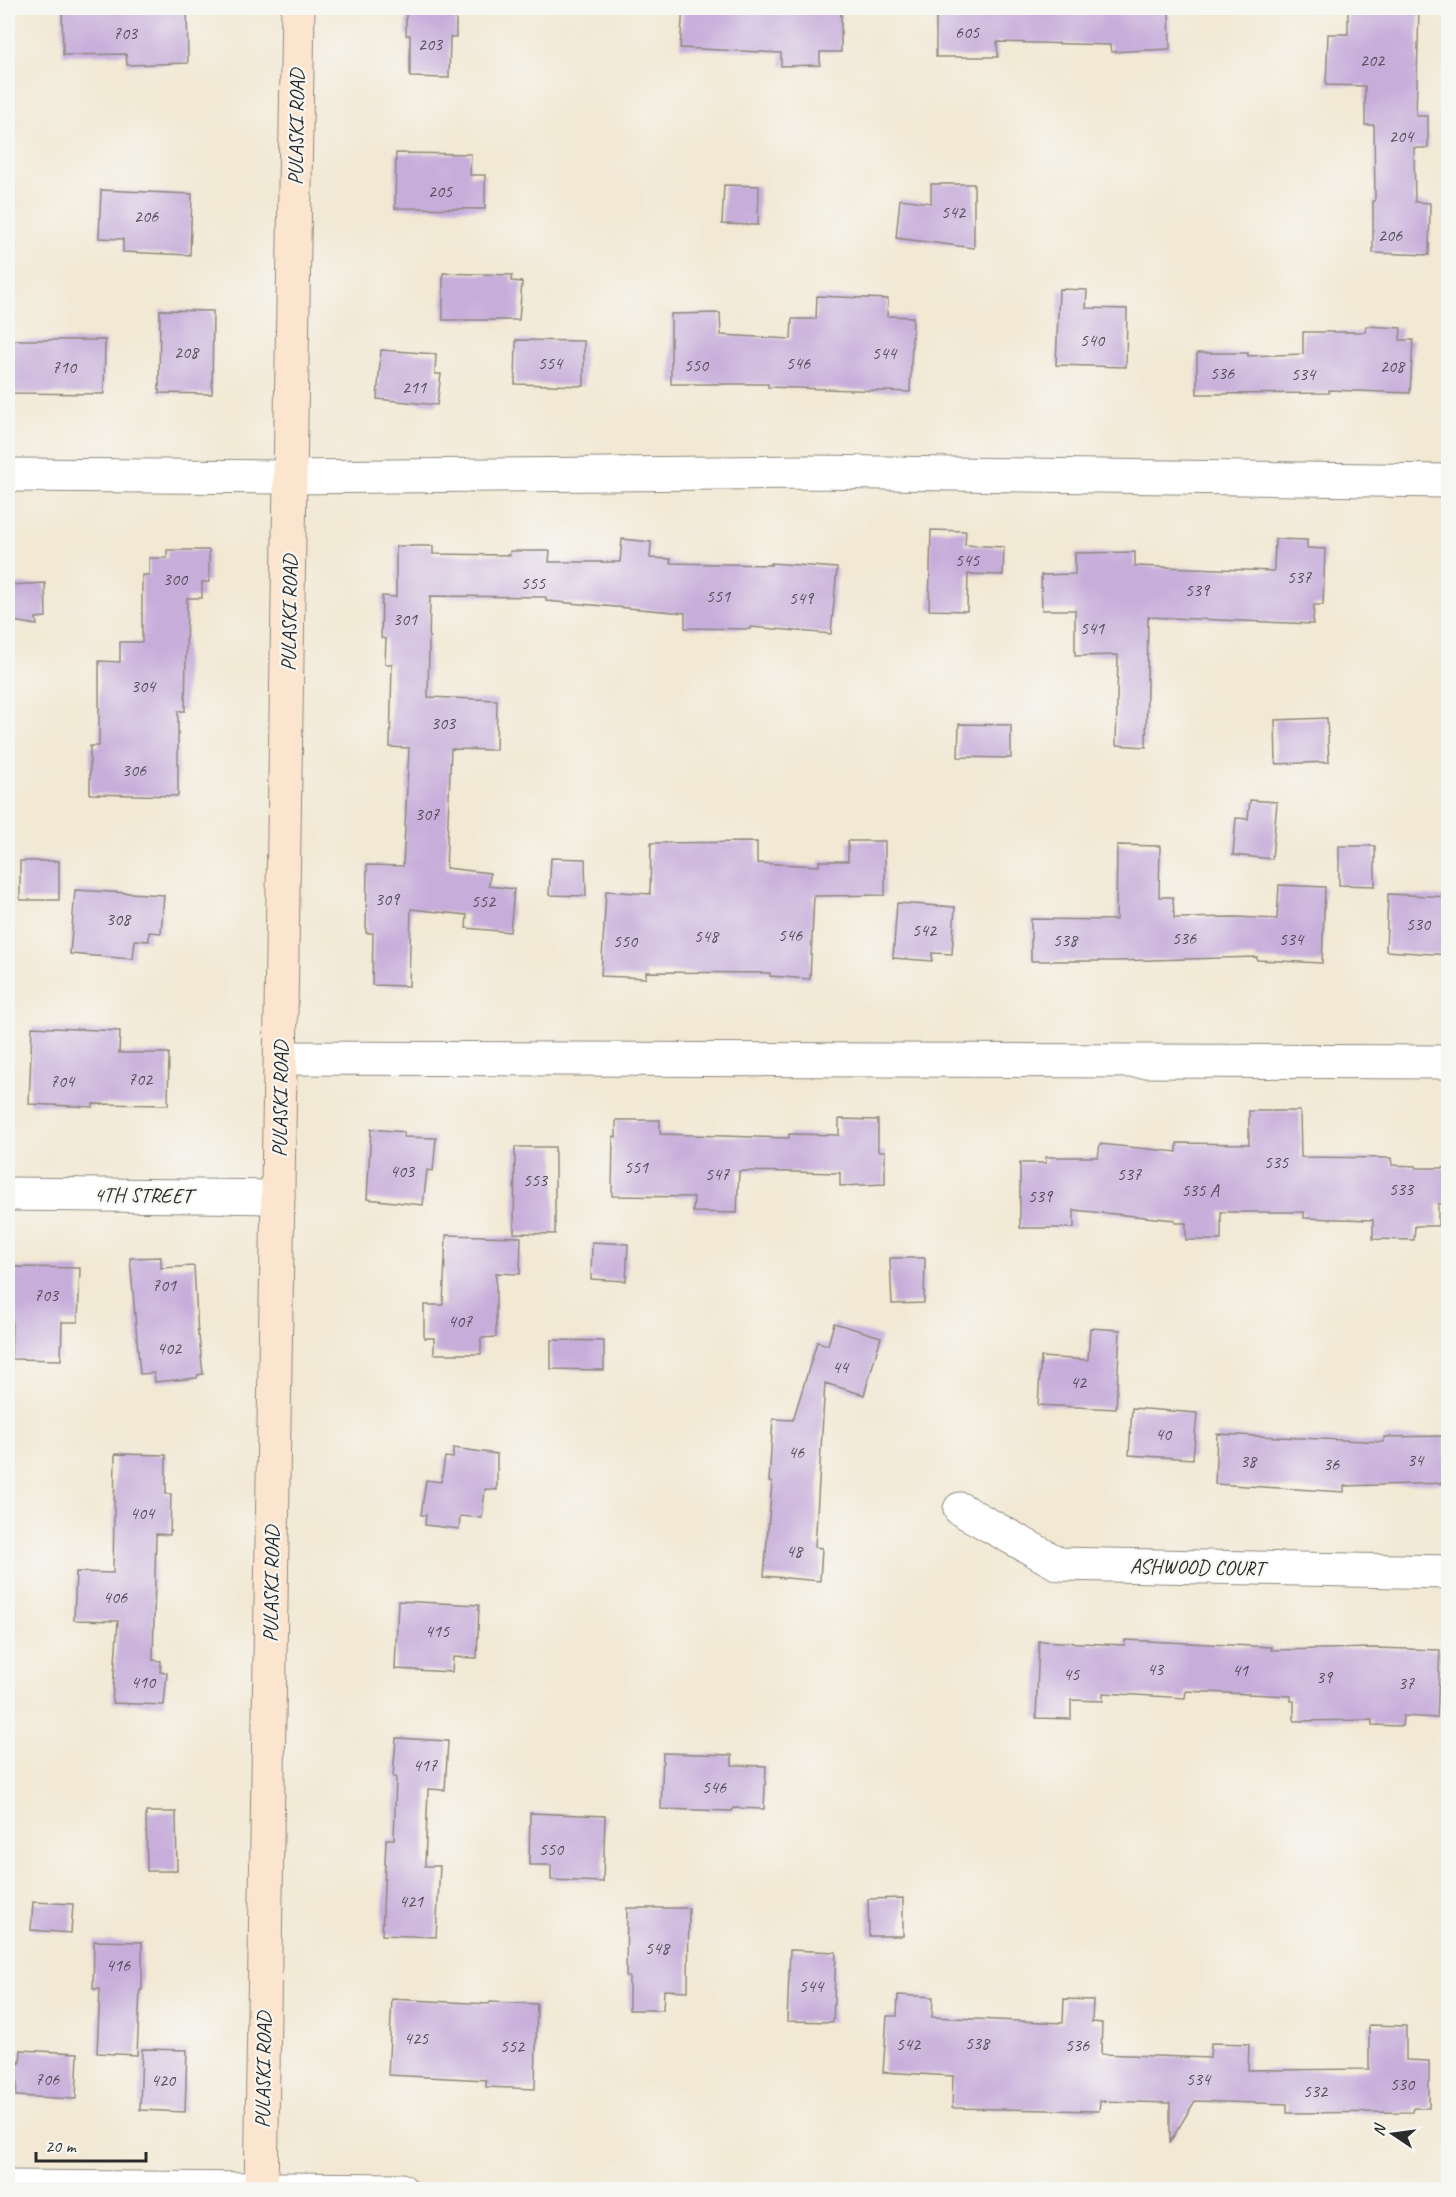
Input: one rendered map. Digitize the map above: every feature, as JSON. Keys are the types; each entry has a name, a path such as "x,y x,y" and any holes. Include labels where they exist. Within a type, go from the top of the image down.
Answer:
{"main road":[{"name":"PULASKI ROAD","path":"261,2189 292,477 298,8"}],"street":[{"path":"8,475 292,477 812,472 1449,481"},
{"path":"281,1058 1449,1062"},
{"name":"4TH STREET","path":"8,1194 278,1197"},
{"name":"ASHWOOD COURT","path":"960,1509 1059,1564 1449,1572"},
{"path":"8,2187 401,2190"}],"building":[{"path":"62,8 187,8 188,63 127,65 126,54 63,55"},
{"path":"406,8 456,8 456,37 450,37 449,78 410,77 410,35 406,35"},
{"path":"683,8 841,8 841,52 820,52 820,65 781,66 781,53 680,48"},
{"path":"936,8 1169,8 1170,49 1111,52 1110,45 997,42 998,57 936,57"},
{"path":"1348,8 1419,8 1416,116 1428,116 1428,148 1414,148 1415,202 1430,203 1429,255 1373,253 1374,125 1365,125 1365,86 1326,85 1328,34 1348,34"},
{"path":"396,153 471,154 470,175 485,175 485,209 395,208"},
{"path":"931,184 974,184 974,248 896,238 900,199 931,203"},
{"path":"724,185 759,186 758,225 722,224"},
{"path":"101,190 192,194 190,255 123,252 123,239 99,238"},
{"path":"443,273 512,275 511,281 522,282 519,320 443,320"},
{"path":"1059,289 1087,290 1086,308 1127,309 1126,367 1056,365"},
{"path":"817,296 888,299 887,316 913,317 910,392 768,387 768,384 671,384 671,314 720,313 721,335 791,339 792,319 816,319"},
{"path":"160,310 213,311 212,394 159,393"},
{"path":"1366,326 1401,328 1400,340 1413,340 1410,393 1329,390 1329,393 1197,394 1197,353 1248,353 1248,356 1303,354 1303,332 1365,332"},
{"path":"8,340 105,340 104,394 8,393"},
{"path":"516,340 584,341 584,386 515,384"},
{"path":"381,350 436,354 435,374 441,374 437,405 377,399"},
{"path":"931,530 966,531 965,545 1004,547 1003,575 968,574 967,611 929,610"},
{"path":"622,539 651,542 650,558 671,559 670,563 771,565 771,563 837,568 831,634 751,627 751,629 685,628 685,613 546,601 546,597 430,596 428,697 497,700 496,750 451,749 446,868 490,873 489,886 514,889 510,932 466,928 467,915 411,909 409,986 372,985 373,933 366,933 367,865 403,866 409,748 390,747 392,664 385,664 386,639 381,638 382,596 396,597 396,546 433,546 433,554 510,555 510,551 550,551 549,562 620,562"},
{"path":"1275,539 1307,540 1307,548 1325,549 1323,605 1314,605 1313,624 1148,617 1146,747 1116,745 1118,655 1075,656 1075,610 1042,610 1041,575 1075,574 1075,553 1135,552 1135,566 1274,571"},
{"path":"167,550 209,550 209,582 202,582 202,598 187,598 185,711 178,711 178,796 90,794 90,746 99,746 99,661 120,662 120,642 142,642 142,575 149,575 149,558 167,558"},
{"path":"45,583 46,617 36,618 37,625 8,620 8,585"},
{"path":"1327,718 1329,762 1276,764 1275,720"},
{"path":"959,724 1011,725 1011,758 958,757"},
{"path":"1250,800 1277,802 1272,859 1233,855 1236,818 1248,819"},
{"path":"848,841 885,841 885,895 814,896 810,979 770,976 770,973 646,972 646,978 601,976 606,891 650,894 651,843 757,842 757,863 819,866 819,861 848,861"},
{"path":"1117,845 1160,846 1159,897 1173,897 1174,918 1277,919 1279,885 1325,887 1322,963 1257,960 1257,957 1031,961 1031,919 1116,920"},
{"path":"1339,846 1375,846 1375,886 1339,885"},
{"path":"551,858 585,859 586,896 549,895"},
{"path":"20,861 59,861 59,900 20,900"},
{"path":"75,890 164,895 161,933 149,932 149,941 135,940 133,959 70,954"},
{"path":"1388,894 1449,897 1449,955 1386,951"},
{"path":"897,903 955,907 952,954 932,953 932,961 893,958"},
{"path":"32,1027 120,1031 119,1053 169,1053 168,1105 93,1104 93,1107 29,1104"},
{"path":"1249,1111 1300,1111 1301,1157 1391,1158 1392,1165 1449,1168 1449,1204 1438,1204 1438,1226 1415,1226 1414,1240 1373,1239 1373,1220 1304,1218 1304,1212 1221,1212 1221,1240 1186,1240 1186,1223 1175,1223 1175,1220 1074,1210 1074,1228 1020,1228 1020,1163 1046,1163 1046,1157 1098,1157 1100,1144 1177,1152 1177,1143 1249,1144"},
{"path":"839,1119 878,1120 878,1151 885,1151 885,1184 840,1186 840,1173 739,1171 737,1213 693,1212 694,1197 612,1196 613,1136 616,1137 616,1120 660,1120 660,1134 789,1138 789,1134 839,1135"},
{"path":"371,1129 404,1132 404,1137 436,1138 433,1171 427,1170 423,1205 367,1199"},
{"path":"515,1147 555,1147 555,1234 514,1233"},
{"path":"446,1235 521,1237 520,1274 496,1273 496,1337 481,1338 481,1354 434,1354 434,1338 424,1338 424,1305 443,1305"},
{"path":"592,1242 628,1244 626,1281 591,1279"},
{"path":"161,1257 161,1268 194,1266 198,1336 203,1374 198,1375 197,1378 155,1382 154,1373 140,1374 130,1258"},
{"path":"890,1258 925,1258 924,1303 892,1304"},
{"path":"13,1267 80,1268 78,1322 62,1322 61,1360 11,1359"},
{"path":"834,1323 881,1337 864,1395 825,1383 815,1547 822,1548 820,1581 764,1576 772,1482 769,1482 773,1419 793,1420 817,1342 828,1345"},
{"path":"1090,1328 1120,1330 1116,1409 1038,1405 1041,1357 1088,1360"},
{"path":"551,1340 604,1341 604,1370 551,1369"},
{"path":"1132,1408 1197,1413 1193,1459 1129,1455"},
{"path":"1217,1434 1384,1442 1384,1437 1445,1436 1447,1483 1344,1486 1344,1492 1215,1484"},
{"path":"453,1448 497,1454 497,1490 485,1489 482,1518 460,1516 459,1529 425,1525 426,1515 421,1515 426,1480 441,1482 445,1457 453,1458"},
{"path":"115,1454 166,1455 166,1494 171,1494 170,1535 156,1534 153,1660 161,1661 160,1672 167,1673 164,1705 112,1703 118,1621 74,1620 76,1572 113,1573"},
{"path":"398,1601 479,1605 477,1658 453,1657 452,1672 395,1669"},
{"path":"1125,1640 1272,1647 1271,1650 1375,1648 1440,1650 1437,1718 1403,1716 1402,1726 1372,1725 1372,1720 1294,1721 1294,1701 1291,1701 1291,1696 1186,1691 1185,1698 1103,1693 1103,1701 1071,1700 1071,1719 1036,1718 1039,1641 1125,1645"},
{"path":"396,1738 448,1741 445,1790 428,1789 425,1866 440,1866 436,1937 382,1935 386,1839 394,1839 396,1777 393,1777"},
{"path":"663,1753 732,1755 732,1765 766,1766 764,1809 734,1808 732,1811 661,1809"},
{"path":"146,1812 176,1812 177,1871 147,1871"},
{"path":"530,1813 605,1816 603,1882 551,1880 551,1865 529,1865"},
{"path":"903,1898 903,1936 869,1936 868,1899"},
{"path":"33,1902 73,1904 71,1933 31,1930"},
{"path":"627,1908 689,1908 688,1991 664,1990 663,2010 629,2010 629,1977 626,1977"},
{"path":"94,1941 142,1942 142,1990 140,1990 137,2055 97,2053 100,1989 93,1989"},
{"path":"790,1950 836,1952 833,2022 787,2021"},
{"path":"898,1995 933,1997 932,2017 1063,2023 1064,1999 1093,2000 1092,2022 1102,2023 1101,2054 1210,2058 1211,2043 1249,2044 1248,2070 1369,2069 1369,2025 1406,2026 1406,2060 1429,2061 1429,2108 1414,2108 1413,2112 1287,2113 1287,2104 1195,2101 1170,2142 1170,2103 1100,2101 1099,2111 952,2108 953,2076 883,2072 887,2016 897,2016"},
{"path":"392,1999 537,2004 535,2089 486,2087 486,2080 388,2075"},
{"path":"142,2049 187,2050 185,2112 140,2110"},
{"path":"21,2050 78,2053 76,2099 16,2096"}]}
